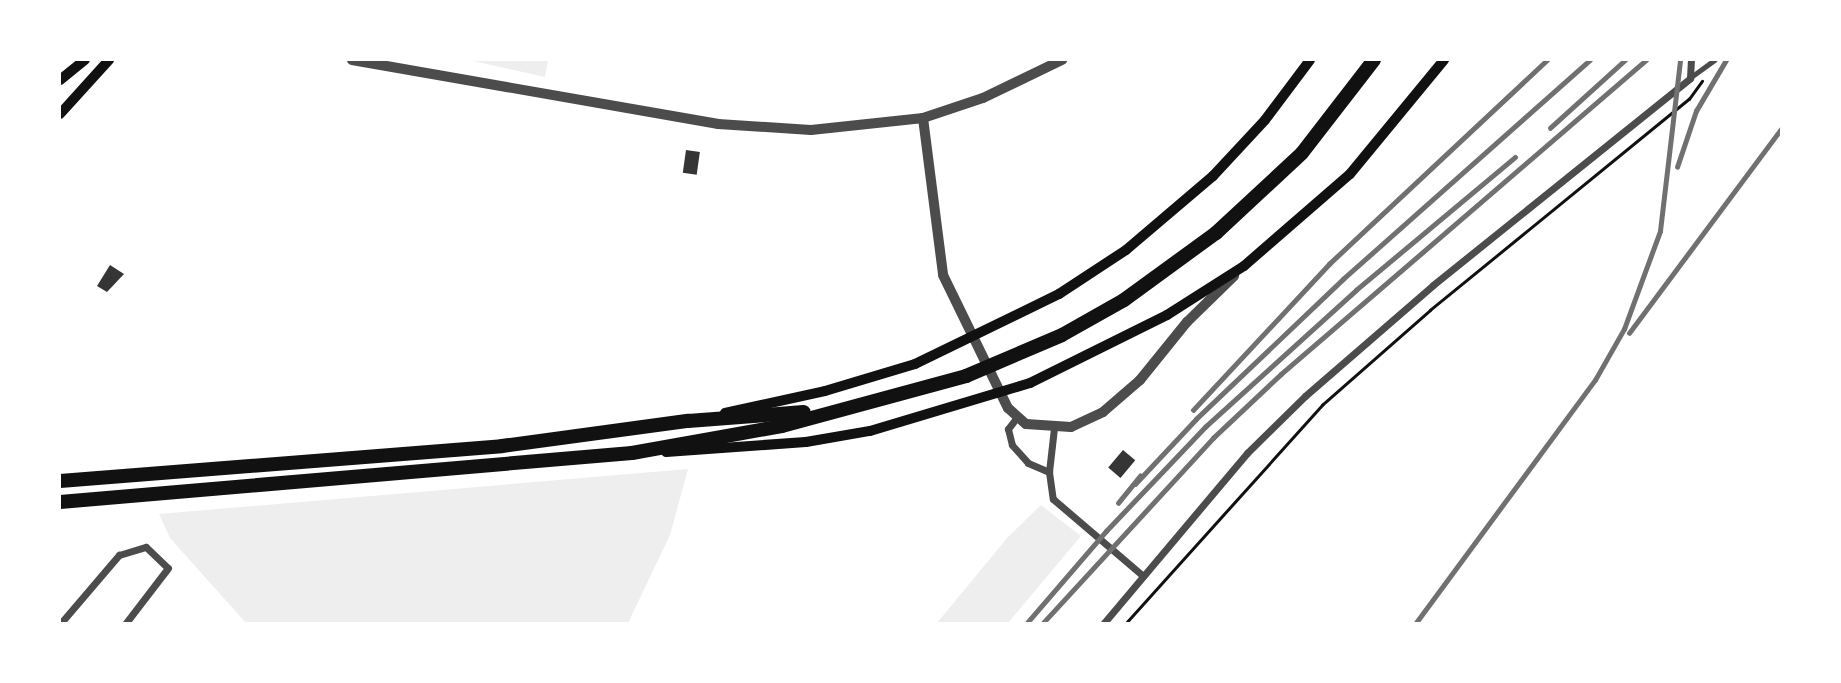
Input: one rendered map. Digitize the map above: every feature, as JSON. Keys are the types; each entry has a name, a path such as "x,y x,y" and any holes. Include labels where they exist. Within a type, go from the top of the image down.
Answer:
{"highway":[{"path":"60,502 632,453 782,426 966,376 1062,335 1124,300 1196,248 1302,153 1374,60"},
{"path":"60,481 502,446 688,421 864,404"}],"main road":[{"path":"63,77 75,60"},
{"path":"63,77 85,60"},
{"path":"60,114 109,60"},
{"path":"688,421 825,391 946,351 1000,326 1098,269 1174,211 1249,138 1310,60"},
{"path":"632,453 806,442 870,430 973,403 1030,383 1167,315 1244,266 1350,174 1444,60"}],"street":[{"path":"352,60 761,129 811,131 923,118 983,98 1062,60"},
{"path":"1103,624 1247,453 1305,396 1433,285 1690,78 1691,60"},
{"path":"923,118 943,275 985,364 1017,417 1026,424 1054,428 1088,421 1122,398 1187,321 1244,266"},
{"path":"1017,417 1008,429 1012,445 1028,463 1049,472"},
{"path":"1054,428 1049,472 1051,493 1065,512 1143,576"},
{"path":"60,624 119,555 146,547 168,568 125,624"}],"lane":[{"path":"1690,78 1714,60"}],"path":[{"path":"1125,624 1322,405 1430,310 1689,99 1701,83 1705,67"}],"shaded area":[{"path":"469,60 548,60 545,77"},
{"path":"688,469 670,535 628,623 246,623 170,538 159,514"},
{"path":"1041,505 1081,536 1008,623 937,623 1008,537"}],"building":[{"path":"686,150 700,152 697,175 683,173"},
{"path":"110,265 124,274 107,292 97,286"},
{"path":"1123,450 1135,460 1120,478 1108,468"}],"railway":[{"path":"1193,410 1329,264 1547,60"},
{"path":"1135,484 1196,419 1343,279 1590,60"},
{"path":"1550,128 1625,60"},
{"path":"1042,624 1213,438 1281,374 1646,60"},
{"path":"1415,624 1595,380 1624,329 1660,231 1680,60"},
{"path":"1677,167 1696,111 1726,60"},
{"path":"1629,333 1782,128"},
{"path":"1026,624 1106,531 1205,427 1356,290 1515,157"},
{"path":"1118,503 1140,476"}]}
